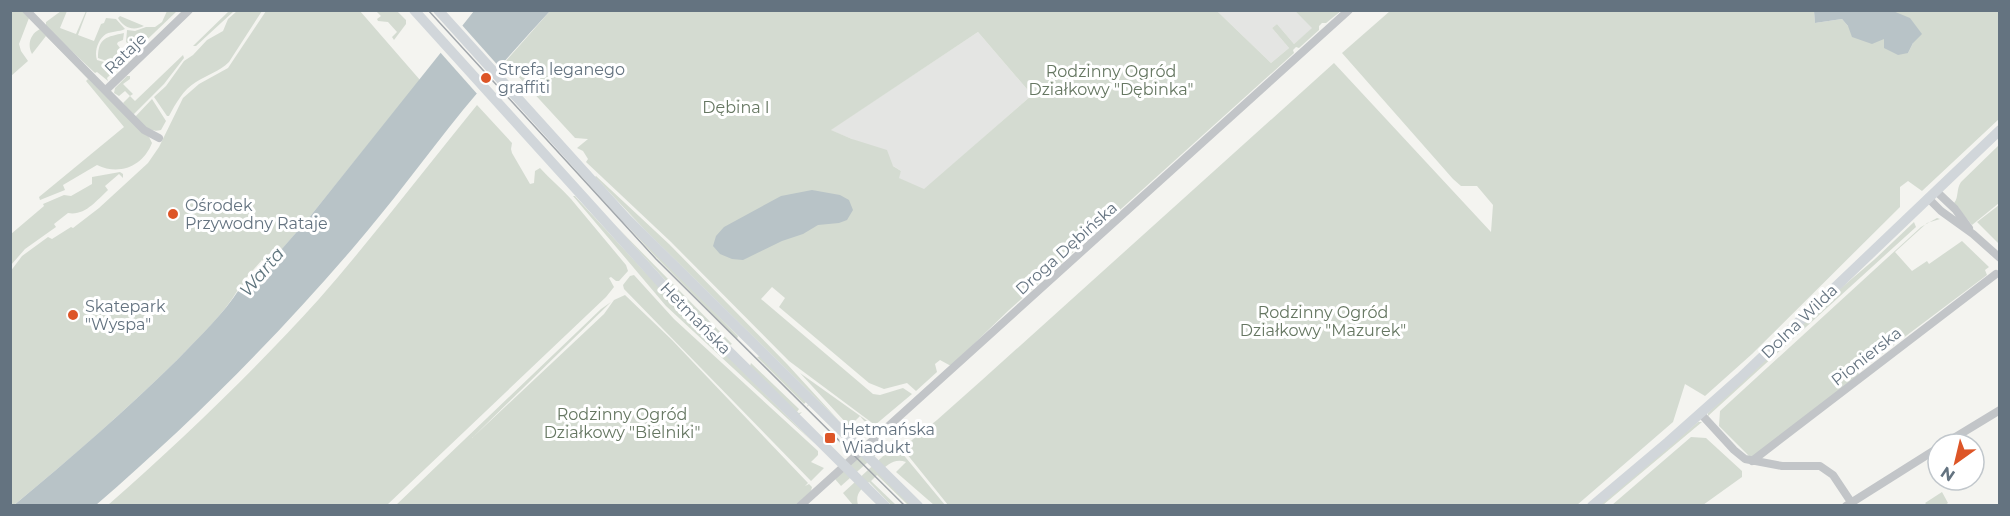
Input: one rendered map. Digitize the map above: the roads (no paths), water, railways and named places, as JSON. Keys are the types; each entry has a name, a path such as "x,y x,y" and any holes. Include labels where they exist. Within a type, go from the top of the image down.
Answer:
{"main road":[{"name":"Hetmańska","path":"414,10 560,173 679,301 885,506"},
{"name":"Hetmańska","path":"438,10 573,161 656,248 918,506"},
{"name":"Dolna Wilda","path":"1592,506 1701,414 2000,130"}],"street":[{"name":"Rataje","path":"26,10 144,130 159,138"},
{"name":"Rataje","path":"106,90 189,10"},
{"name":"Droga Dębińska","path":"800,506 1348,10"},
{"path":"1932,195 1941,211 1973,234 2000,258"},
{"name":"Pionierska","path":"1752,461 1996,274"},
{"path":"1964,432 2000,410"},
{"path":"1701,414 1745,459 1782,466 1820,466 1833,475 1848,504 1926,455"}],"water":[{"name":"Warta","path":"474,11 550,11 474,97 323,283 229,382 164,445 96,505 13,506 137,398 210,326 240,288 243,289 252,283 308,219"},
{"path":"1814,11 1893,11 1910,18 1922,34 1913,43 1908,53 1898,55 1884,48 1884,39 1872,44 1852,37 1848,26 1842,19 1815,23"},
{"path":"812,190 840,195 849,200 853,210 847,220 818,225 803,234 782,241 743,260 732,259 720,254 713,246 716,236 724,227 781,196"}],"tram line":[{"path":"428,10 656,259 905,506"}],"place":[{"name":"Strefa leganego graffiti","path":"486,78"},
{"name":"Ośrodek Przywodny Rataje","path":"173,214"},
{"name":"Skatepark \"Wyspa\"","path":"73,315"},
{"name":"Hetmańska Wiadukt","path":"830,438"}],"park label":[{"name":"Rodzinny Ogród Działkowy \"Dębinka\"","path":"1111,80"},
{"name":"Dębina I","path":"736,107"},
{"name":"Rodzinny Ogród Działkowy \"Mazurek\"","path":"1323,321"},
{"name":"Rodzinny Ogród Działkowy \"Bielniki\"","path":"622,423"}]}
